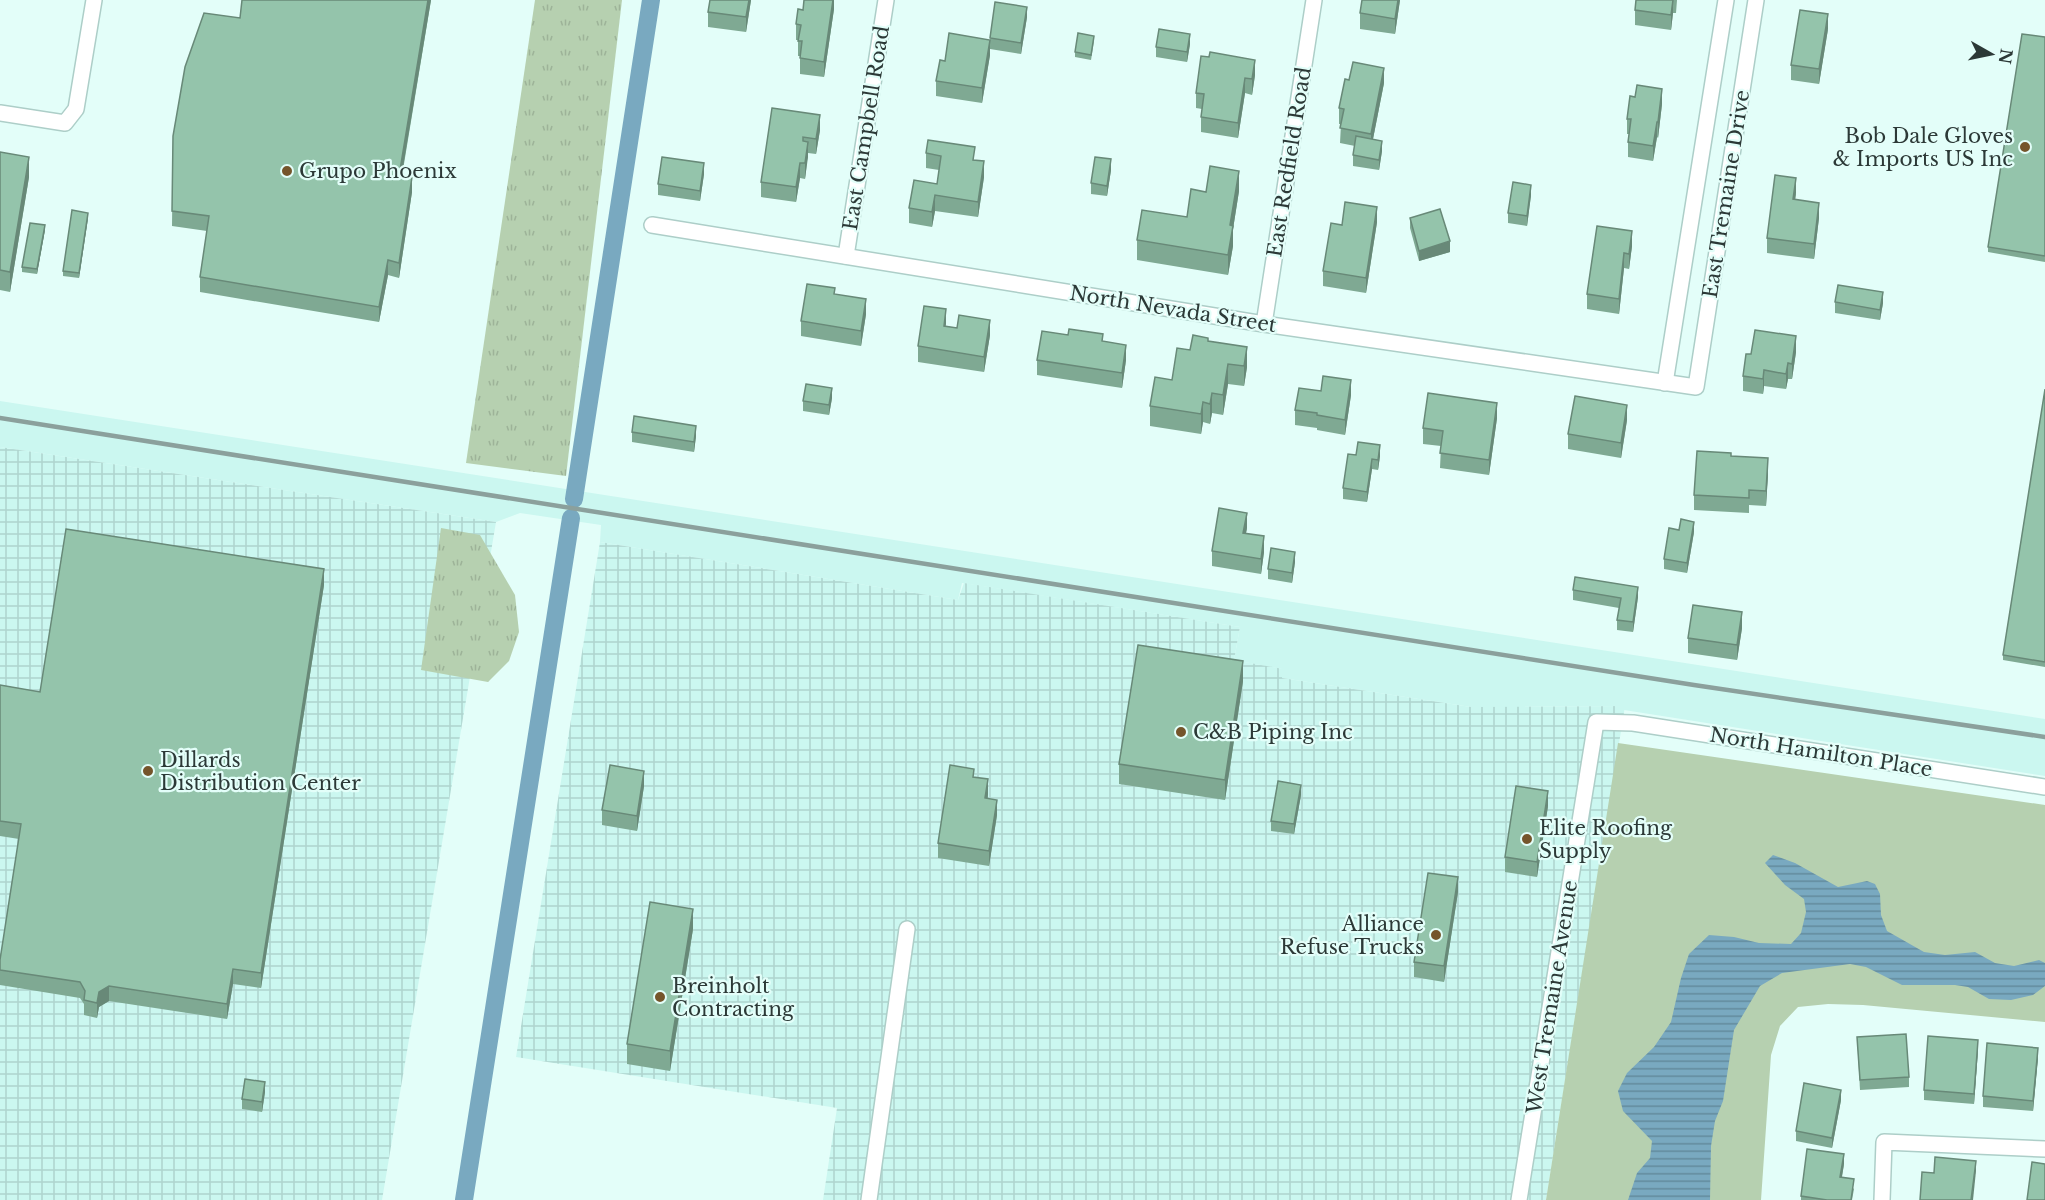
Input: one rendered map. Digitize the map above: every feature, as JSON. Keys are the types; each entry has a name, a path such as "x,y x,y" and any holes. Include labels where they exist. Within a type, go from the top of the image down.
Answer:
{"street":[{"path":"0,113 65,123 76,109 94,0"},
{"name":"East Campbell Road","path":"846,256 886,0"},
{"name":"East Redfield Road","path":"1264,324 1314,0"},
{"name":"East Tremaine Drive","path":"1665,383 1726,0"},
{"name":"East Tremaine Drive","path":"1696,387 1756,0"},
{"name":"North Nevada Street","path":"652,225 1264,324 1696,387"},
{"name":"North Hamilton Place","path":"1596,722 1633,723 2045,787"},
{"name":"West Tremaine Avenue","path":"1519,1200 1596,722"},
{"path":"869,1200 907,929"},
{"path":"1882,1200 1884,1142 2045,1149"}],"shaded area":[{"path":"0,401 2045,719 2045,776 1624,710 1624,706 1471,707 1282,678 1282,669 1234,660 1240,627 962,583 958,600 600,542 601,525 520,513 496,522 0,447"},
{"path":"0,447 496,522 382,1200 0,1200"},
{"path":"600,542 958,600 964,583 1240,627 1234,660 1283,669 1282,678 1471,707 1625,706 1546,1200 823,1200 837,1108 516,1057"},
{"path":"1773,855 1795,863 1838,887 1867,881 1875,884 1880,894 1881,915 1887,931 1924,952 1945,955 1975,952 1995,963 2014,966 2039,960 2045,963 2045,986 2033,995 2011,1000 1989,999 1968,987 1902,985 1866,967 1850,964 1782,973 1760,986 1734,1030 1723,1101 1715,1121 1711,1146 1710,1200 1628,1200 1637,1173 1650,1158 1652,1141 1623,1111 1618,1091 1627,1073 1654,1047 1671,1022 1689,954 1709,935 1734,937 1759,943 1791,944 1801,933 1806,912 1804,899 1785,885 1765,863"}],"green space":[{"path":"535,0 622,0 566,476 466,463"},
{"path":"441,528 480,535 515,595 519,632 509,661 488,682 421,670"},
{"path":"1618,743 2045,805 2045,1022 1863,1005 1828,1004 1798,1007 1780,1026 1771,1055 1761,1200 1546,1200"}],"building":[{"name":"Grupo Phoenix","path":"242,0 428,0 399,176 412,177 399,263 388,260 379,307 200,277 209,216 172,211 173,136 185,67 204,13 240,18"},
{"path":"710,0 749,0 746,17 708,12"},
{"path":"804,0 833,0 824,62 800,58 802,41 798,41 801,25 796,24 798,9 803,10"},
{"path":"1362,0 1398,0 1395,19 1360,13"},
{"path":"1636,0 1673,0 1671,15 1635,10"},
{"path":"995,2 1027,7 1021,43 990,38"},
{"path":"1800,10 1828,14 1819,69 1791,65"},
{"path":"1159,29 1190,34 1187,52 1156,47"},
{"path":"949,33 990,40 982,88 936,81 940,60 945,61"},
{"path":"1078,33 1094,36 1091,55 1075,52"},
{"name":"Bob Dale Gloves & Imports US Inc","path":"2022,34 2045,37 2045,256 1988,247"},
{"path":"1210,52 1255,60 1252,79 1245,78 1238,123 1201,117 1204,94 1196,93 1201,56 1209,57"},
{"path":"1353,62 1384,68 1371,134 1340,128 1344,109 1339,108 1345,79 1349,80"},
{"path":"1637,85 1662,89 1653,146 1628,142 1631,119 1627,119 1630,96 1635,97"},
{"path":"772,108 820,115 816,139 803,137 803,141 808,142 805,163 800,163 796,187 761,182"},
{"path":"1356,136 1382,141 1379,160 1353,155"},
{"path":"928,140 975,147 973,160 984,161 978,202 935,195 932,212 909,208 914,180 937,184 941,156 926,153"},
{"path":"0,152 29,157 10,272 0,270"},
{"path":"662,157 704,163 700,191 658,184"},
{"path":"1095,157 1111,159 1107,186 1091,183"},
{"path":"1210,166 1239,171 1230,225 1233,226 1228,255 1137,240 1142,210 1187,217 1191,189 1206,192"},
{"path":"1775,175 1796,178 1793,199 1819,203 1814,244 1767,238"},
{"path":"1513,182 1531,185 1527,216 1508,213"},
{"path":"1345,202 1377,207 1366,278 1323,271 1331,223 1342,225"},
{"path":"1440,209 1450,241 1419,251 1410,218"},
{"path":"72,210 88,213 79,273 63,271"},
{"path":"30,223 45,225 37,269 22,267"},
{"path":"1597,226 1632,231 1629,254 1624,253 1619,299 1587,294"},
{"path":"807,284 835,288 834,294 866,299 861,331 801,321"},
{"path":"1838,285 1883,292 1880,310 1835,302"},
{"path":"924,306 946,309 944,326 957,328 959,315 990,320 984,357 918,346"},
{"path":"1069,329 1103,334 1102,341 1126,345 1122,373 1037,360 1042,331 1068,335"},
{"path":"1755,330 1796,336 1792,364 1788,363 1786,374 1764,370 1763,379 1743,376 1746,354 1751,354"},
{"path":"1193,335 1208,338 1208,341 1247,347 1244,366 1228,364 1223,395 1212,393 1210,404 1203,402 1201,414 1150,406 1155,377 1172,380 1177,348 1190,350"},
{"path":"1323,376 1351,380 1345,420 1295,410 1299,388 1321,391"},
{"path":"806,384 832,388 829,405 803,401"},
{"path":"2045,389 2045,662 2003,655"},
{"path":"1428,393 1497,403 1489,460 1440,453 1443,431 1423,428"},
{"path":"1575,396 1627,405 1621,443 1568,434"},
{"path":"634,416 696,426 694,442 632,432"},
{"path":"1358,442 1380,445 1378,460 1372,459 1367,492 1343,488 1348,454 1356,455"},
{"path":"1697,451 1768,458 1766,491 1749,490 1749,498 1694,495"},
{"path":"1219,508 1247,513 1243,533 1264,536 1261,559 1212,551"},
{"path":"1681,519 1694,522 1687,563 1664,559 1669,528 1679,530"},
{"name":"Dillards Distribution Center","path":"66,529 324,569 261,973 233,969 227,1004 109,986 99,992 97,1003 84,1000 85,991 80,982 0,970 21,824 0,821 0,685 40,692"},
{"path":"1271,548 1295,552 1292,573 1268,569"},
{"path":"1575,577 1638,587 1633,622 1617,620 1621,598 1573,590"},
{"path":"1693,605 1742,612 1737,645 1688,638"},
{"name":"C&B Piping Inc","path":"1138,645 1243,661 1225,780 1119,764"},
{"path":"610,765 644,771 637,816 602,810"},
{"path":"950,765 974,769 973,777 988,779 985,798 997,800 989,851 938,843"},
{"path":"1278,781 1301,785 1294,824 1271,821"},
{"name":"Elite Roofing Supply","path":"1516,786 1548,791 1537,862 1505,857"},
{"name":"Alliance Refuse Trucks","path":"1428,873 1458,877 1444,966 1414,962"},
{"name":"Breinholt Contracting","path":"650,902 693,909 670,1051 627,1044"},
{"path":"1906,1034 1909,1077 1860,1080 1857,1037"},
{"path":"1928,1036 1978,1040 1974,1094 1924,1090"},
{"path":"1987,1043 2038,1048 2033,1101 1983,1096"},
{"path":"245,1079 265,1082 262,1102 242,1099"},
{"path":"1804,1083 1841,1090 1832,1138 1796,1131"},
{"path":"1807,1149 1844,1154 1840,1177 1854,1179 1851,1200 1827,1200 1801,1196"},
{"path":"1935,1157 1976,1161 1971,1200 1920,1200 1922,1172 1934,1173"},
{"path":"2032,1162 2045,1164 2045,1200 2027,1200"}],"waterway":[{"path":"574,499 651,0"},
{"path":"464,1200 571,518"}],"railway":[{"path":"0,418 1694,685 2045,737"}],"place":[{"name":"Bob Dale Gloves & Imports US Inc","path":"2025,147"},
{"name":"Grupo Phoenix","path":"287,171"},
{"name":"C&B Piping Inc","path":"1181,732"},
{"name":"Dillards Distribution Center","path":"148,771"},
{"name":"Elite Roofing Supply","path":"1527,839"},
{"name":"Alliance Refuse Trucks","path":"1436,935"},
{"name":"Breinholt Contracting","path":"660,997"}]}
